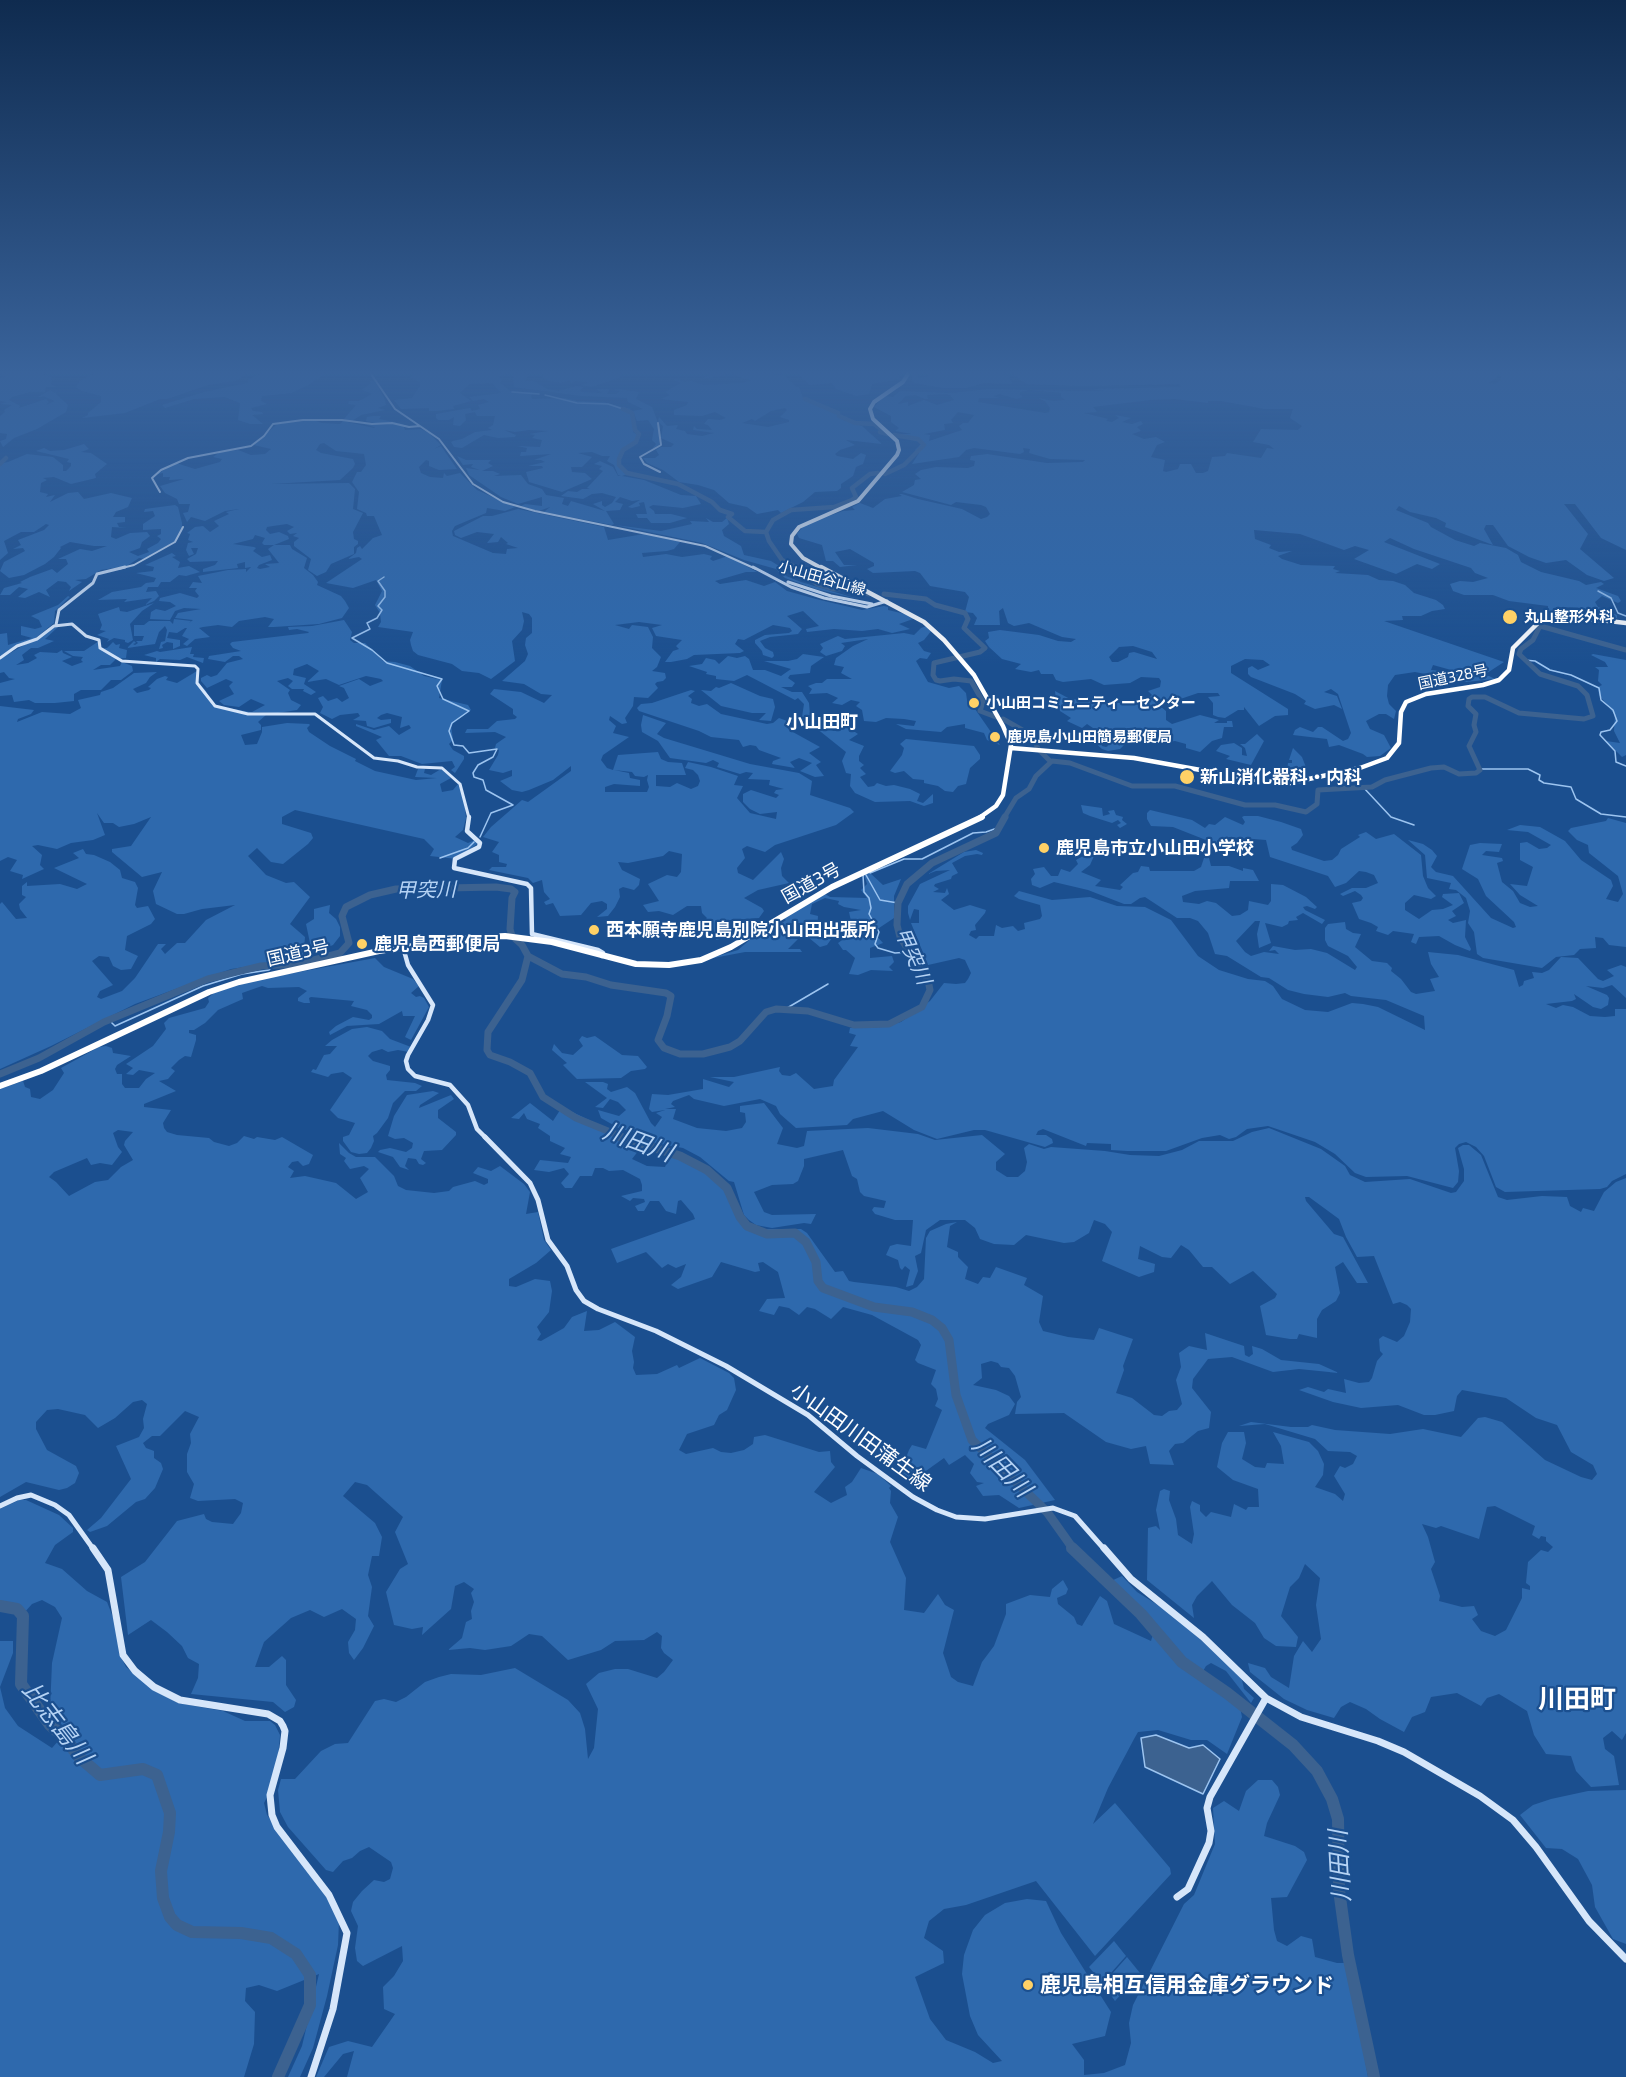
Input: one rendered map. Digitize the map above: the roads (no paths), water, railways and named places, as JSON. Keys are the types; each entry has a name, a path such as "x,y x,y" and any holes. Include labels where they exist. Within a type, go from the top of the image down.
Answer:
{"highway":[{"path":"883,471 858,501 804,525 793,534 792,548 799,555 887,601 929,626 974,675 1008,735 1011,748"},
{"name":"国道328号","path":"1011,748 1141,759 1279,784 1360,768 1379,763 1394,752 1399,743 1401,712 1406,702 1420,695 1483,685 1499,680 1509,670 1516,645 1540,621 1565,616 1626,623"},
{"name":"国道3号","path":"0,1086 41,1071 182,1003 231,984 403,947 468,938 508,936 531,938 636,964 661,965 691,962 724,951 832,887 986,815 1004,795 1011,748"}],"main road":[{"path":"160,492 152,478 161,471"},
{"name":"小山田谷山線","path":"463,471 473,484 503,502 548,514 693,543 721,552 800,590 844,603 871,607 887,601"},
{"path":"56,625 56,619 64,604 93,583 97,574 134,565 144,560 175,542 183,527"},
{"path":"0,658 16,646 37,639 56,625 74,625 86,636 99,640 100,648 123,661 195,666 198,669 197,683 215,706 248,714 315,714 374,758 444,769 460,784 469,814 467,831 480,843 476,848 455,859 454,868 462,872 490,875 527,884 531,888 532,934 598,950 603,953 602,956"},
{"name":"小山田川田蒲生線","path":"403,947 408,965 433,1005 428,1020 408,1055 406,1061 408,1069 419,1077 450,1085 468,1105 477,1129 530,1183 538,1200 548,1240 567,1266 576,1290 584,1300 598,1309 656,1331 773,1394 816,1420 857,1456 913,1497 937,1510 956,1517 985,1519 1053,1508 1070,1513 1080,1520 1131,1579 1203,1636 1265,1701 1301,1717 1395,1748 1498,1808 1526,1834 1589,1921 1626,1959"},
{"path":"0,1506 17,1497 31,1495 55,1505 69,1515 108,1570 123,1655 135,1671 154,1687 180,1700 268,1714 280,1721 283,1726 285,1731 283,1748 270,1795 272,1815 277,1827 329,1895 347,1933 333,2009 311,2077"},
{"path":"1177,1897 1188,1888 1209,1843 1211,1831 1207,1808 1210,1797 1265,1701"}],"waterway":[{"path":"625,471 678,484 712,502 720,510 732,514 728,517 745,531 766,532"},
{"path":"885,474 891,471"},
{"path":"766,532 773,520 791,510 834,507 852,500 856,497 852,488 870,474 878,473"},
{"path":"766,532 769,541 782,560 799,569"},
{"path":"797,567 817,584 834,589 850,588 869,594"},
{"path":"384,577 378,581 385,591 385,597 378,606 382,610 377,618 367,623 370,629 352,638 372,650 387,663 442,679 437,686 443,699 469,711 452,723 449,731 454,745 463,746 469,753 497,749 493,757 478,765 473,773 474,777 483,780 486,790 513,805 491,813 480,837"},
{"path":"1598,591 1611,598 1618,613 1626,616"},
{"path":"884,594 926,599 935,605 965,613 968,619 964,628 985,648 980,652 934,663 933,675 936,680 940,681 954,679 971,681 983,702 980,711 996,717"},
{"name":"甲突川","path":"1051,762 1070,763 1132,786 1175,786 1245,805 1275,805 1306,812 1317,804 1318,790 1372,787 1385,780 1431,768 1444,767 1459,774 1476,773 1480,770 1469,746 1476,732 1474,725 1476,714 1468,706 1469,699 1472,697 1485,697 1519,713 1584,719 1593,716 1587,695 1578,686 1540,674 1519,654 1521,649 1533,640 1540,626 1626,650"},
{"path":"1524,660 1535,661 1550,670 1571,675 1599,688 1601,700 1613,710 1617,721 1610,730 1601,732 1600,735 1615,751 1616,762 1626,766"},
{"path":"1003,719 1033,736 1038,749 1051,762"},
{"name":"甲突川","path":"1004,818 1016,798 1029,789 1036,776 1051,762"},
{"path":"1480,769 1528,769 1540,775 1539,780 1544,783 1571,787 1576,799 1601,814 1626,817"},
{"path":"1363,787 1391,817 1414,825"},
{"name":"甲突川","path":"528,956 562,974 586,977 611,985 666,993 671,996 667,1016 658,1040 664,1048 680,1054 703,1054 730,1047 740,1041 766,1012 776,1009 808,1011 854,1025 889,1024 922,1007 930,990 928,980 900,937 897,925 898,903 907,884 932,863 996,833 1005,817"},
{"path":"870,873 904,859 922,859 973,833 986,832 1000,827"},
{"path":"440,858 468,848 474,842"},
{"path":"863,875 864,892 869,898 871,908 869,914 879,932 875,944 878,948 895,953 909,952"},
{"path":"866,875 880,900 898,903"},
{"name":"甲突川","path":"0,1074 39,1058 104,1022 208,979 261,966 299,964 340,953 349,943 342,916 346,907 370,895 396,889 496,887 511,889 515,892 512,898 510,929 512,936 522,945 528,956"},
{"name":"川田川","path":"528,956 522,980 488,1032 487,1050 490,1055 510,1062 530,1073 543,1097 576,1118 625,1138"},
{"path":"109,1020 115,1026 203,986 242,974 269,970 273,966"},
{"path":"787,1008 828,984"},
{"name":"川田川","path":"620,1137 680,1156 707,1170 727,1188 740,1217 747,1226 767,1234 795,1233 806,1242 816,1262 818,1281 823,1288 874,1307 912,1312 932,1320 942,1328 949,1340 956,1395 972,1440 1047,1512 1074,1550"},
{"name":"川田川","path":"1074,1550 1141,1614 1182,1662 1227,1693 1293,1745 1317,1771 1332,1799 1338,1819 1339,1890 1348,1955 1374,2077"},
{"name":"比志島川","path":"0,1606 17,1609 23,1616 21,1684 50,1725 65,1738 79,1757 100,1775 143,1769 157,1775 170,1813 169,1832 161,1871 163,1898 170,1917 177,1925 192,1932 241,1933 271,1938 296,1954 310,1975 310,2005 278,2077"}],"place":[{"name":"丸山整形外科","path":"1510,617"},
{"name":"小山田コミュニティーセンター","path":"974,703"},
{"name":"鹿児島小山田簡易郵便局","path":"995,737"},
{"name":"新山消化器科・内科","path":"1187,777"},
{"name":"鹿児島市立小山田小学校","path":"1044,848"},
{"name":"西本願寺鹿児島別院小山田出張所","path":"594,930"},
{"name":"鹿児島西郵便局","path":"362,944"},
{"name":"鹿児島相互信用金庫グラウンド","path":"1028,1985"}],"district":[{"name":"小山田町","path":"822,722"},
{"name":"川田町","path":"1577,1699"}]}
